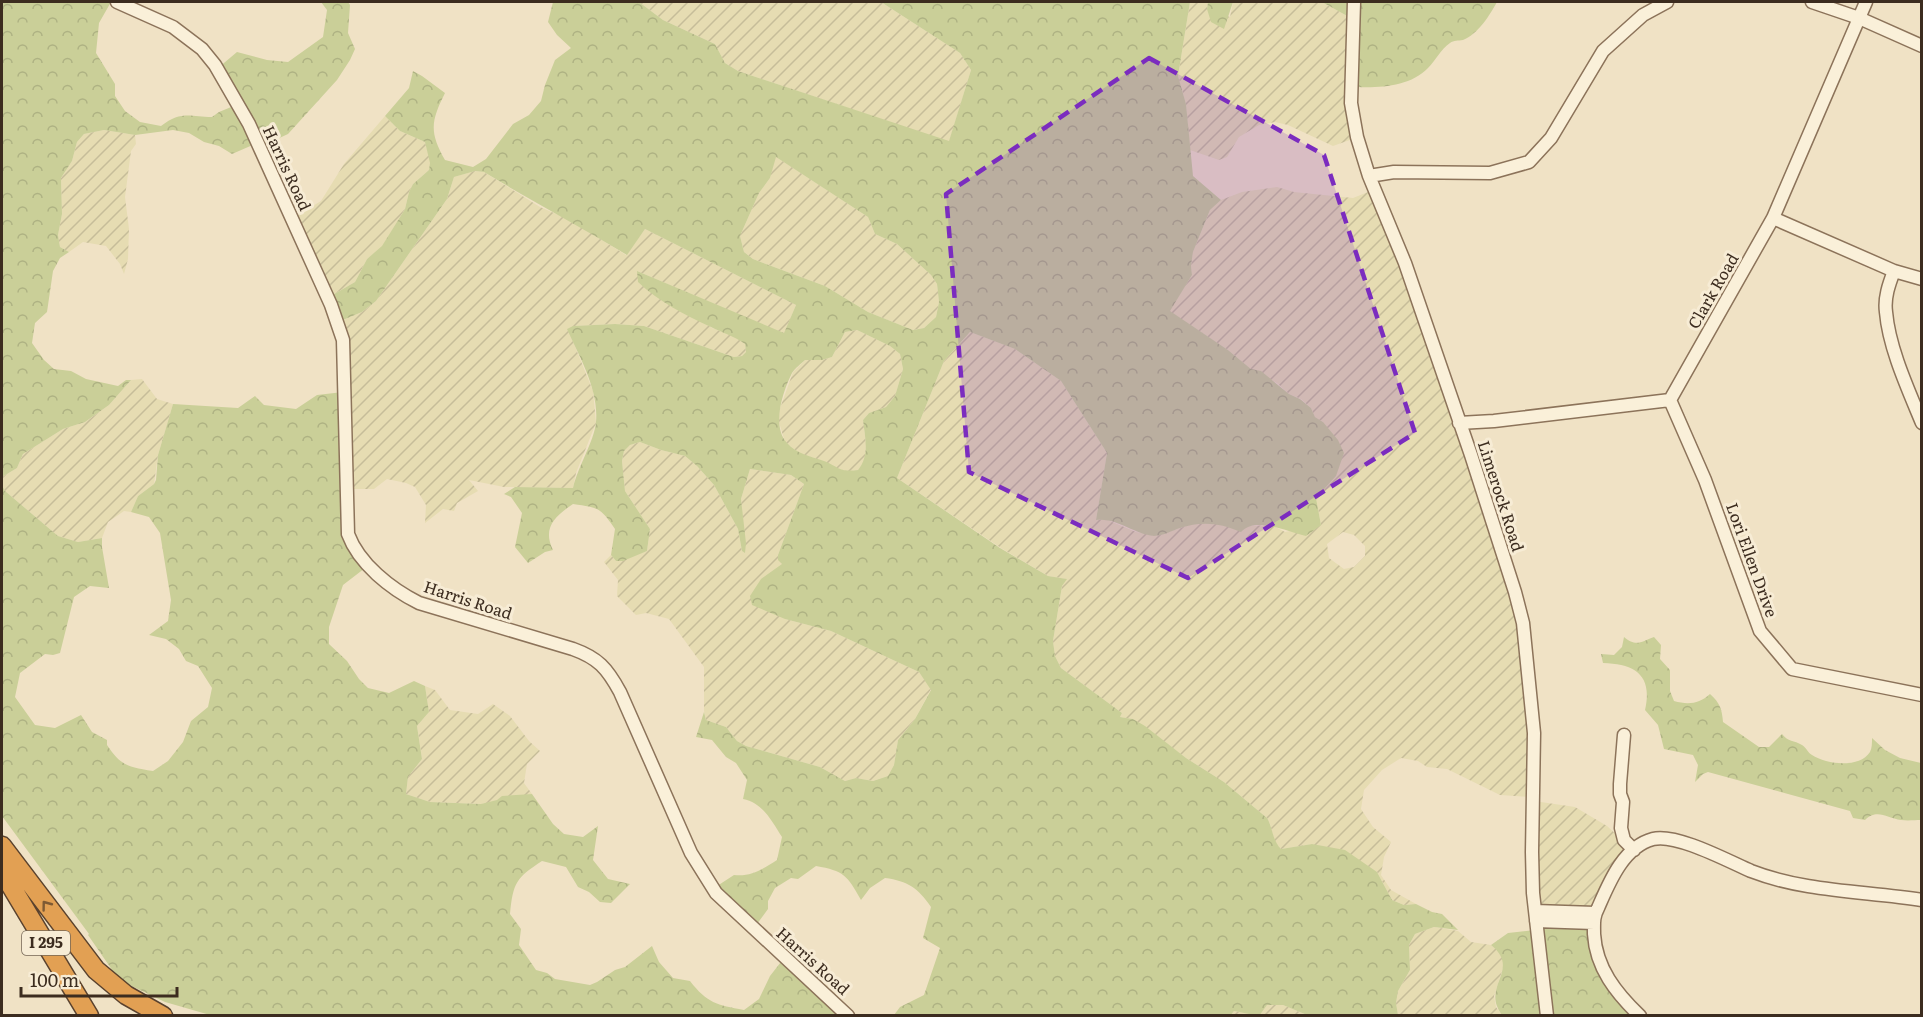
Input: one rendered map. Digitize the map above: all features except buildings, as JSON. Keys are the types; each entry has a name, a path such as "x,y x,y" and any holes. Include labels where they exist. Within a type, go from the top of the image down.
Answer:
{"highway":[{"path":"2,846 96,970 126,995 163,1016"},
{"name":"I 295","path":"2,872 89,1016"}],"street":[{"name":"Harris Road","path":"117,2 173,27 202,49 215,64 249,124 331,305 343,340 348,534 354,550 403,595 419,603 573,649 601,663 620,692 691,853 703,875 734,912 848,1016"},
{"name":"Limerock Road","path":"1354,2 1351,103 1357,137 1405,263 1459,423 1515,592 1527,642 1534,733 1532,852 1535,916 1547,1016"},
{"path":"1370,176 1394,172 1490,173 1529,162 1551,138 1603,51 1643,15 1667,2"},
{"path":"1812,2 1859,18 1922,46"},
{"name":"Clark Road","path":"1670,400 1773,218 1866,2"},
{"path":"1773,218 1894,271 1922,279"},
{"path":"1894,271 1886,296 1885,310 1888,329 1922,423"},
{"path":"1459,423 1494,421 1670,400"},
{"name":"Lori Ellen Drive","path":"1670,400 1705,480 1760,631 1792,669 1922,695"},
{"path":"1624,735 1620,784 1623,802 1620,828 1624,840 1634,850"},
{"path":"1640,1016 1625,1001 1601,967 1597,955 1595,918 1615,873 1634,850 1654,838 1671,838 1690,844 1751,871 1795,885 1922,900"},
{"path":"1535,916 1595,918"}],"highlighted area":[{"path":"1149,58 1324,155 1415,433 1188,578 969,472 946,194"}],"shaded area":[{"path":"639,2 881,2 960,53 971,70 949,142 738,71 725,63 715,44 663,20"},
{"path":"1190,2 1208,2 1207,9 1230,17 1233,2 1322,2 1358,22 1356,116 1361,136 1333,146 1288,125 1275,122 1259,125 1239,137 1227,157 1219,160 1190,150 1186,104 1178,76"},
{"path":"385,116 400,131 425,142 431,163 429,170 413,184 405,209 382,247 367,259 355,282 329,297 293,218 321,201 344,164"},
{"path":"104,130 135,135 136,144 131,151 125,197 129,229 128,259 124,274 120,264 106,246 83,242 69,252 60,247 58,235 62,214 61,178 72,161 77,142 84,134"},
{"path":"775,156 868,217 875,234 897,244 931,275 937,284 939,302 936,317 924,328 913,330 868,312 825,286 753,259 744,252 740,236 759,193 770,178"},
{"path":"474,171 484,172 540,207 568,219 626,255 645,229 796,305 784,334 637,271 712,328 734,336 745,344 746,352 742,356 734,357 644,326 615,324 574,326 568,329 593,391 596,423 576,473 573,488 504,487 469,480 478,491 457,503 454,511 443,509 425,523 426,505 415,487 406,483 387,479 374,489 346,489 338,322 362,312 376,301 447,199 454,177"},
{"path":"1277,187 1294,192 1353,198 1378,188 1455,414 1528,652 1532,797 1500,795 1447,769 1427,767 1418,761 1401,758 1382,770 1364,790 1361,809 1373,827 1391,842 1384,857 1381,875 1391,890 1416,904 1404,905 1392,900 1377,872 1312,844 1281,849 1275,843 1267,818 1224,782 1186,758 1133,719 1120,717 1122,713 1061,668 1055,656 1053,641 1062,586 1066,579 1048,576 1001,548 897,478 944,361 970,332 1015,349 1061,381 1107,453 1096,520 1105,519 1136,532 1156,536 1189,525 1210,522 1240,531 1247,526 1272,525 1285,532 1321,525 1316,498 1323,490 1323,422 1315,417 1311,408 1301,399 1289,394 1277,383 1251,369 1228,350 1169,311 1192,275 1193,252 1210,210 1221,200 1242,192","holes":["1343,532 1354,535 1365,546 1365,556 1354,567 1344,569 1329,558 1327,544"]},
{"path":"857,330 890,346 900,354 903,369 895,396 886,407 869,413 863,420 866,443 865,462 858,470 844,472 825,462 799,453 785,442 778,419 793,372 805,360 822,360 832,357 845,332"},
{"path":"142,379 157,399 173,404 158,455 154,484 138,496 131,512 124,511 108,522 102,538 78,542 58,536 5,491 2,477 17,468 23,454 63,429 85,422 109,405 131,380"},
{"path":"640,442 685,456 697,466 714,485 738,529 742,551 745,552 741,499 750,469 791,475 804,484 778,555 782,564 785,619 831,631 919,672 931,689 915,719 898,740 894,765 888,776 873,781 856,778 845,781 820,767 746,746 737,741 726,727 706,720 704,667 669,619 646,613 636,615 617,596 618,580 604,562 611,555 616,561 647,551 650,529 625,491 622,461 624,451 630,445"},
{"path":"425,686 435,690 450,710 478,714 493,704 510,716 529,741 540,751 527,764 524,783 532,794 482,804 430,802 406,794 408,777 422,759 417,726 429,712"},
{"path":"1534,801 1575,807 1607,826 1628,845 1592,912 1539,910"},
{"path":"1434,927 1458,931 1471,942 1491,945 1501,953 1504,965 1494,996 1496,1007 1502,1015 1398,1015 1396,1003 1398,991 1410,970 1409,945 1415,934"},
{"path":"1267,1005 1283,1005 1307,1015 1230,1016 1234,1011 1259,1015"}],"green space":[{"path":"2,2 111,2 99,23 96,53 115,84 115,96 125,111 140,122 161,126 179,116 212,117 236,105 218,68 237,52 267,60 288,62 323,37 327,10 321,2 348,2 350,5 348,33 355,49 337,80 288,134 260,147 255,144 232,154 189,133 173,130 135,135 104,130 84,134 77,142 72,161 61,178 62,214 58,235 60,247 69,252 60,258 53,271 47,312 35,323 32,343 44,360 54,369 71,371 86,379 118,386 126,380 131,380 109,405 85,422 63,429 23,454 17,468 2,477"},
{"path":"553,2 639,2 663,20 715,44 725,63 738,71 949,141 971,70 960,53 881,2 1190,2 1178,76 1186,104 1193,176 1221,200 1210,210 1193,252 1192,275 1170,311 1228,350 1251,369 1261,371 1289,394 1300,399 1311,408 1315,417 1323,422 1338,440 1344,453 1336,476 1316,498 1321,525 1306,536 1263,525 1247,527 1241,532 1225,526 1201,524 1185,526 1163,535 1154,536 1111,521 1096,520 1107,453 1061,381 1015,349 970,332 944,361 897,478 1000,548 1048,576 1067,579 1062,586 1053,641 1055,656 1061,668 1122,713 1120,717 1133,719 1145,726 1186,758 1224,782 1267,818 1281,849 1312,844 1345,850 1377,872 1392,900 1404,905 1416,904 1442,914 1458,930 1434,927 1415,934 1409,945 1410,970 1398,991 1396,1003 1398,1015 1307,1015 1283,1005 1267,1005 1259,1016 1234,1011 1230,1016 894,1015 900,1007 924,995 940,948 923,938 931,907 912,886 885,878 870,888 861,900 852,885 839,872 816,866 798,879 791,878 775,888 768,901 768,909 754,928 714,888 734,875 751,874 777,860 782,837 761,808 743,799 747,780 736,763 726,757 712,740 696,737 704,712 706,720 726,727 737,741 746,746 820,767 845,781 856,778 873,781 888,776 894,765 898,740 915,719 931,690 919,672 831,631 785,619 752,605 750,596 761,579 782,564 778,560 778,555 804,484 791,475 750,469 741,499 745,553 742,551 738,529 714,485 697,466 685,456 640,442 630,445 624,451 622,461 625,491 650,529 647,551 623,561 616,561 611,555 615,529 606,516 594,508 573,504 552,523 549,535 553,550 545,552 528,563 515,547 522,513 511,497 504,494 515,487 573,488 595,430 596,410 588,374 567,329 573,326 615,324 644,326 734,357 742,356 746,352 745,344 741,341 663,302 638,282 637,271 784,333 796,305 645,229 627,255 484,172 475,171 454,177 447,199 376,301 362,312 338,322 329,297 355,282 367,259 382,246 405,209 413,184 429,170 430,163 425,142 400,131 385,116 409,88 413,71 445,93 437,111 434,134 445,160 473,167 486,159 513,124 529,115 541,101 555,60 571,48 557,35 548,22","holes":["776,157 868,217 875,234 897,244 931,275 937,284 939,302 936,317 924,328 913,330 868,312 825,286 753,259 744,252 740,236 759,193 770,178","857,330 890,346 900,354 903,369 895,396 886,407 869,413 863,420 866,446 864,458 858,470 847,470 791,447 782,436 779,418 785,389 795,369 805,360 822,360 832,357 845,332"]},
{"path":"1208,2 1233,2 1224,29 1211,22 1207,9"},
{"path":"1322,2 1497,2 1479,29 1463,40 1450,43 1428,68 1413,79 1395,85 1357,87 1358,22"},
{"path":"343,392 346,523 369,565 343,585 329,627 329,644 347,661 368,688 389,693 414,681 425,686 429,712 417,726 422,759 408,777 406,794 430,802 481,804 497,800 502,796 532,794 553,824 564,834 583,837 598,826 593,860 608,879 630,884 611,903 600,902 589,892 578,887 566,867 542,861 526,872 517,882 510,914 521,929 519,945 536,970 547,973 555,979 590,985 615,970 625,967 652,946 659,962 673,978 690,981 707,999 713,1002 744,1010 759,999 770,976 784,958 847,1015 210,1015 165,1002 119,980 89,934 2,816 2,485 5,491 58,536 78,542 102,538 109,588 90,586 74,597 60,653 45,654 20,673 15,697 35,725 55,728 81,715 92,732 107,740 107,745 121,761 131,767 153,771 168,761 183,742 191,721 208,707 212,688 198,666 186,661 179,649 166,639 149,635 168,621 171,600 160,533 149,517 131,512 138,496 156,480 158,455 173,404 238,408 255,396 264,405 296,409 317,395"},
{"path":"1624,637 1635,643 1654,637 1661,645 1660,659 1670,670 1670,691 1674,701 1693,703 1710,694 1720,707 1723,722 1759,747 1769,747 1782,734 1825,761 1851,763 1865,757 1870,752 1872,738 1885,750 1900,758 1921,763 1921,820 1901,820 1878,814 1869,816 1865,820 1853,818 1850,811 1708,772 1695,782 1698,765 1693,755 1664,749 1658,725 1645,710 1647,698 1644,680 1632,669 1603,663 1601,654 1614,655 1622,647"},
{"path":"1592,912 1598,962 1639,1015 1502,1015 1496,1005 1495,995 1503,962 1491,945 1508,933 1535,930"}]}
